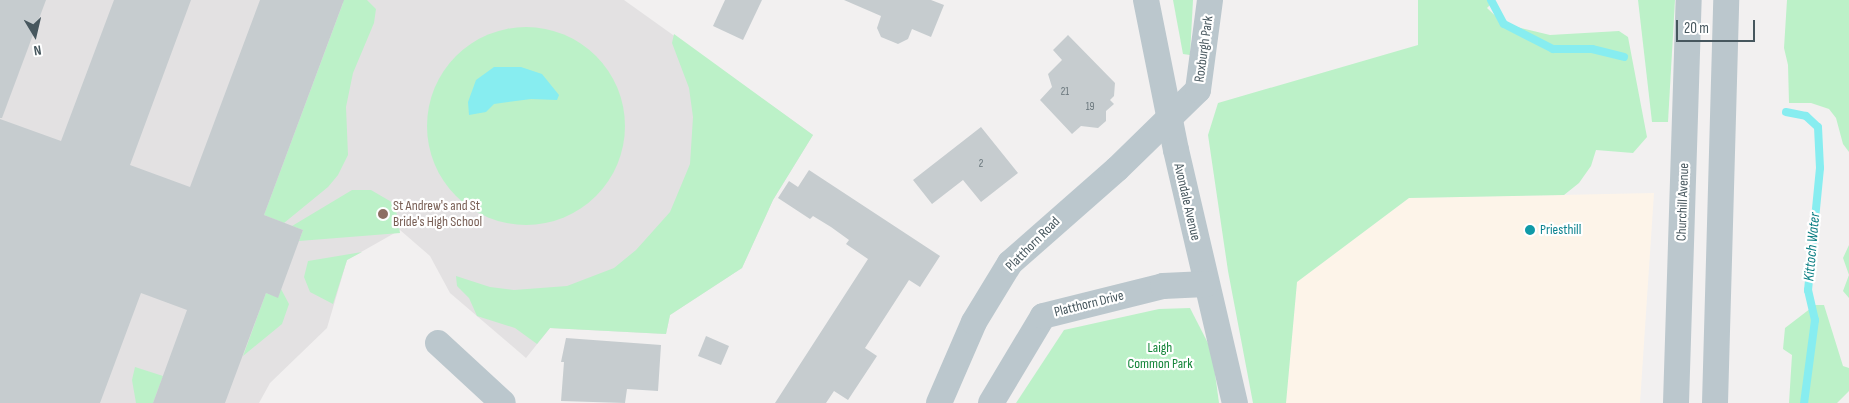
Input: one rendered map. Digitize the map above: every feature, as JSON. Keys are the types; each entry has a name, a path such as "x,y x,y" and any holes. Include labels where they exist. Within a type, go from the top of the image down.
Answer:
{"street":[{"name":"Avondale Avenue","path":"1146,0 1206,284 1235,403"},
{"name":"Roxburgh Park","path":"1170,116 1198,90 1210,0"},
{"name":"Churchill Avenue","path":"1676,403 1689,0"},
{"path":"1715,403 1726,0"},
{"name":"Platthorn Road","path":"939,403 974,322 1010,263 1117,169 1170,116"},
{"name":"Platthorn Drive","path":"991,403 1043,316 1163,286 1206,284"},
{"path":"438,343 503,403"}],"shaded area":[{"name":"St Andrew's and St Bride's High School","path":"0,0 624,0 813,135 773,200 742,268 670,315 666,334 550,328 526,358 450,293 430,256 400,230 347,260 327,328 270,383 259,403 0,403"},
{"path":"1654,193 1640,403 1286,403 1297,282 1409,198"}],"green space":[{"path":"336,0 367,0 376,9 374,23 353,73 346,107 348,155 338,175 328,187 284,223 264,215 343,3"},
{"path":"1173,0 1193,0 1190,55 1183,54"},
{"path":"1418,0 1495,0 1487,8 1504,24 1550,35 1619,31 1628,37 1647,137 1633,153 1596,150 1591,166 1579,183 1564,195 1409,198 1297,282 1286,403 1253,403 1228,271 1208,135 1218,103 1418,45"},
{"path":"1638,0 1675,0 1668,122 1652,122"},
{"path":"1787,0 1849,0 1849,152 1843,144 1836,118 1829,109 1811,103 1789,103 1788,65 1784,48"},
{"path":"526,27 545,29 564,35 581,44 596,56 608,71 617,88 623,107 625,126 623,145 617,164 608,181 596,196 581,208 564,217 545,223 526,225 507,223 488,217 471,208 456,196 444,181 435,164 429,145 427,126 429,107 435,88 444,71 456,56 471,44 488,35 507,29"},
{"path":"674,34 813,135 773,200 742,268 670,315 666,334 550,328 537,344 515,328 477,316 469,298 457,286 456,276 490,287 514,290 567,286 614,268 636,250 670,212 690,164 693,117 689,88 672,43"},
{"path":"352,190 371,190 395,204 400,233 299,241 303,230 292,226"},
{"path":"1849,245 1849,275 1843,258"},
{"path":"362,252 347,260 333,304 310,292 304,277 308,261"},
{"path":"1849,275 1849,298 1843,291"},
{"path":"281,289 289,304 282,324 243,356 266,293 278,297"},
{"path":"1815,305 1824,305 1843,366 1849,368 1849,391 1837,403 1789,403 1792,355 1783,349 1785,328"},
{"name":"Laigh Common Park","path":"1190,308 1212,351 1219,403 1016,403 1064,330 1159,309"},
{"path":"135,367 163,376 153,403 136,403 132,380"}],"water":[{"path":"494,67 521,67 542,74 559,95 557,100 531,99 494,104 486,112 469,115 468,102 476,80"}],"building":[{"path":"0,0 46,0 2,118 0,118"},
{"path":"114,0 191,0 130,165 190,187 260,0 344,0 264,215 303,230 278,298 266,293 225,403 153,403 187,310 141,293 100,403 0,403 0,119 61,141"},
{"path":"725,0 762,0 743,40 713,26"},
{"path":"844,0 931,0 944,5 931,37 912,29 908,39 898,44 881,37 877,28 881,16"},
{"path":"1068,35 1115,83 1114,96 1110,100 1114,104 1106,111 1106,121 1098,128 1081,126 1072,134 1040,100 1052,87 1048,74 1062,60 1053,50"},
{"path":"981,127 1018,173 981,202 963,180 932,204 913,180"},
{"path":"809,170 940,256 920,287 909,280 865,348 877,356 848,400 834,391 826,403 775,403 868,259 846,244 849,240 831,227 813,216 810,219 778,198 789,181 798,187"},
{"path":"706,336 729,346 721,365 698,356"},
{"path":"566,338 661,345 658,391 627,389 625,403 561,401 564,362 561,362"}],"waterway":[{"name":"Kittoch Water","path":"1491,0 1504,24 1553,49 1592,49 1624,57"},
{"name":"Kittoch Water","path":"1786,112 1806,116 1818,127 1820,168 1808,290 1815,320 1804,403"}],"place":[{"name":"St Andrew's and St Bride's High School","path":"383,214"},
{"name":"Priesthill","path":"1530,230"}]}
